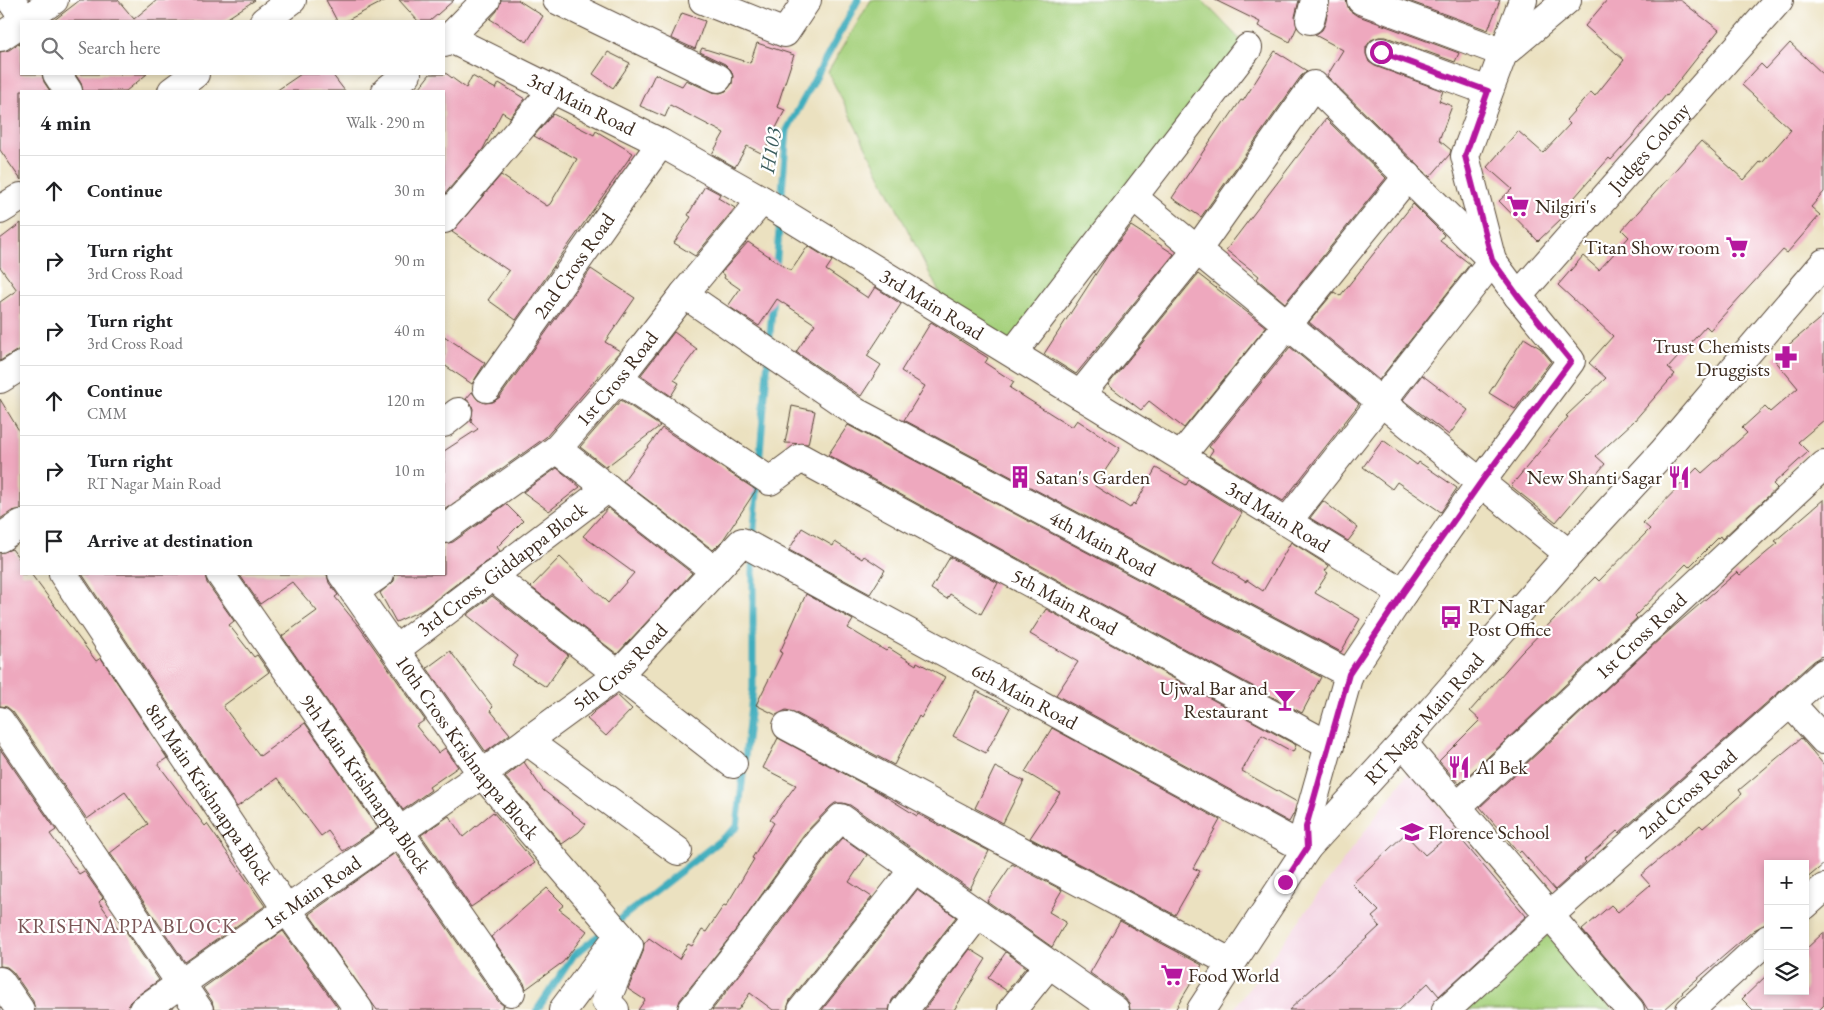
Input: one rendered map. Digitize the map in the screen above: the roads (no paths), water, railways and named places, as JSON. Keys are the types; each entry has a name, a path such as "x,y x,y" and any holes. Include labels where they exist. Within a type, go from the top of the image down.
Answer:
{"street":[{"path":"11,0 24,20"},
{"path":"26,20 54,0"},
{"path":"265,20 292,0"},
{"path":"446,41 486,0"},
{"path":"556,0 718,78"},
{"path":"703,0 785,32 807,0"},
{"path":"1362,0 1504,53"},
{"path":"1492,260 1465,156 1524,0"},
{"path":"1504,53 1568,0"},
{"name":"Judges Colony","path":"1518,296 1779,0"},
{"path":"0,37 20,24"},
{"name":"3rd Main Road","path":"446,41 553,90 661,143 774,207 1403,593"},
{"path":"1012,353 1248,48"},
{"path":"1381,52 1488,91"},
{"path":"58,75 67,90"},
{"path":"173,90 194,75"},
{"path":"387,90 406,75"},
{"path":"1080,395 1196,250 1314,85 1492,260 1518,296 1571,361 1481,482 1349,674 1306,827 1307,848"},
{"path":"445,218 553,90"},
{"name":"2nd Cross Road","path":"487,388 661,143"},
{"path":"1181,456 1408,176"},
{"path":"0,210 20,197"},
{"path":"1133,197 1380,402 1569,554"},
{"name":"1st Cross Road","path":"445,528 557,448 618,379 684,294 774,207"},
{"path":"1287,522 1492,260"},
{"name":"RT Nagar Main Road","path":"1201,1010 1307,848 1403,743 1569,554 1662,453 1824,263"},
{"name":"4th Main Road","path":"684,294 856,412 1349,674"},
{"path":"0,379 20,367"},
{"name":"5th Main Road","path":"618,379 759,474 801,458 1330,746"},
{"path":"557,448 715,571"},
{"name":"1st Cross Road","path":"1457,807 1824,465"},
{"name":"3rd Cross, Giddappa Block","path":"395,650 608,488"},
{"path":"0,538 20,525"},
{"name":"5th Cross Road","path":"482,774 619,674 715,571 753,548"},
{"name":"6th Main Road","path":"753,548 1307,848"},
{"name":"8th Main Krishnappa Block","path":"64,575 287,910 359,1010"},
{"name":"9th Main Krishnappa Block","path":"221,575 511,992"},
{"path":"348,583 376,575"},
{"path":"492,576 732,764"},
{"name":"10th Cross Krishnappa Block","path":"348,583 482,774 629,946 606,1001 615,1010"},
{"name":"2nd Cross Road","path":"1549,916 1824,672"},
{"path":"1790,703 1824,740"},
{"path":"0,721 199,1010"},
{"path":"786,726 1232,964"},
{"path":"527,741 678,851"},
{"path":"1403,743 1630,1010"},
{"name":"1st Main Road","path":"143,1010 482,774"},
{"path":"692,1010 754,931 820,840 841,818 1115,1010"},
{"path":"802,1010 914,869"},
{"path":"1809,901 1824,888"},
{"path":"904,1010 978,914"},
{"path":"1446,1010 1549,916"},
{"path":"563,1010 608,922"},
{"path":"1690,1010 1764,943"},
{"path":"1012,1010 1049,964"},
{"path":"0,981 20,1010"}],"waterway":[{"name":"H103","path":"781,204 787,130 858,0"},
{"name":"H103","path":"776,268 780,219"},
{"name":"H103","path":"769,346 773,297"},
{"path":"759,465 768,359"},
{"path":"753,540 758,481"},
{"path":"615,923 737,827 753,688 753,556"},
{"path":"537,1010 574,955 607,929"}],"place":[{"name":"Nilgiri's","path":"1518,206"},
{"name":"Titan Show room","path":"1737,247"},
{"name":"Trust Chemists Druggists","path":"1786,357"},
{"name":"Satan's Garden","path":"1020,477"},
{"name":"New Shanti Sagar","path":"1679,477"},
{"name":"RT Nagar Post Office","path":"1451,617"},
{"name":"Ujwal Bar and Restaurant","path":"1285,700"},
{"name":"Al Bek","path":"1459,767"},
{"name":"Florence School","path":"1412,832"},
{"name":"Food World","path":"1172,975"}],"district":[{"name":"KRISHNAPPA BLOCK","path":"127,925"}]}
